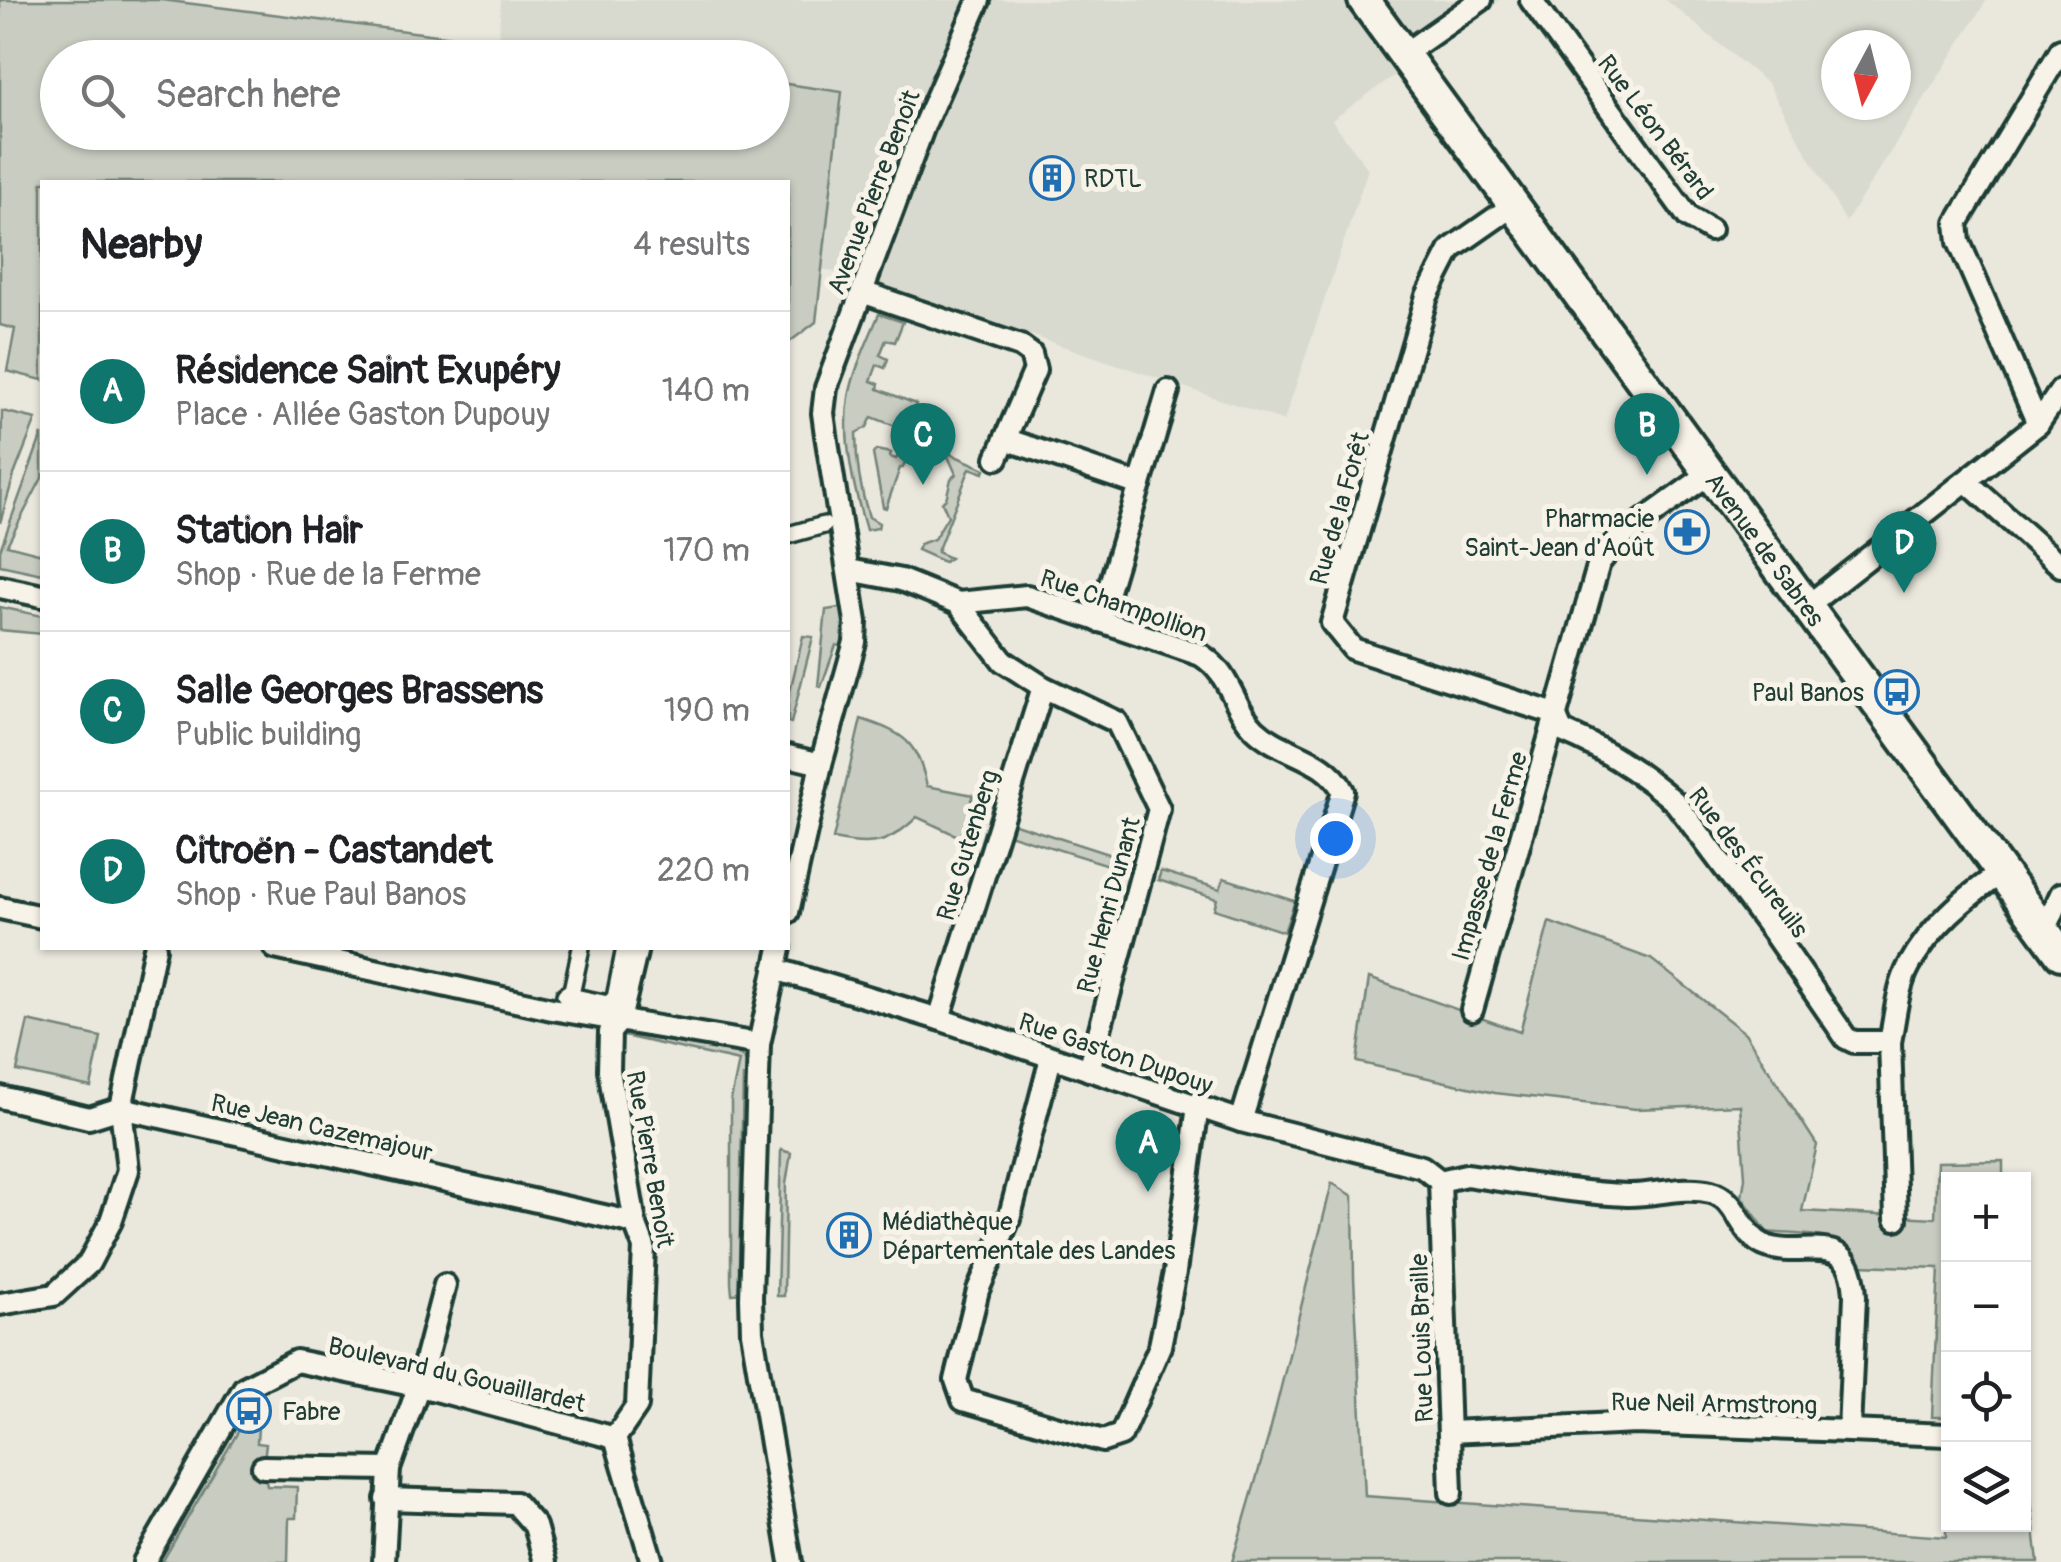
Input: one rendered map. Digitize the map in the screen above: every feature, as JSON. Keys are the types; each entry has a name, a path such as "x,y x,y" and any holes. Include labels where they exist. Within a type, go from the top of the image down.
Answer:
{"main road":[{"name":"Avenue de Sabres","path":"1364,0 2053,942"}],"street":[{"name":"Avenue Pierre Benoit","path":"790,903 821,764 855,642 855,602 823,413 826,388 925,123 979,0"},
{"path":"1404,54 1482,0"},
{"name":"Rue Léon Bérard","path":"1532,0 1688,218 1710,230"},
{"path":"2038,424 1959,242 1957,224 2061,50"},
{"name":"Rue de la Forêt","path":"1514,206 1451,249 1427,296 1332,624 1353,648 1555,714"},
{"path":"862,292 1020,346 1031,354 1035,370 1001,449 1140,485"},
{"path":"1807,606 2038,424 2061,390"},
{"path":"1099,620 1168,391"},
{"name":"Impasse de la Ferme","path":"1472,1010 1602,555 1710,473"},
{"path":"1967,482 2061,566"},
{"path":"790,535 824,525"},
{"name":"Rue Champollion","path":"849,570 901,580 958,603 1027,596 1202,655 1218,666 1252,726 1271,742 1322,766 1336,779 1342,791 1241,1120"},
{"path":"0,587 40,596"},
{"name":"Rue Henri Dunant","path":"958,603 1003,660 1044,687 1117,722 1158,810 1089,1070"},
{"name":"Rue Gutenberg","path":"939,1019 1044,687"},
{"name":"Rue des Écureuils","path":"1555,714 1562,730 1628,768 1676,803 1846,1038 1854,1042 1890,1042"},
{"path":"790,758 821,764"},
{"path":"1896,1219 1890,1042 1908,968 1936,926 1965,898 2002,872"},
{"path":"2053,942 2061,894"},
{"path":"0,908 40,918"},
{"path":"0,1304 54,1295 89,1263 115,1211 128,1170 121,1108 155,950"},
{"path":"284,950 552,1009 759,1044"},
{"path":"581,950 572,990 565,996 608,1004 615,998 625,950"},
{"name":"Rue Pierre Benoit","path":"615,1438 637,1406 644,1247 634,1222 609,1070 610,1032 620,1020 637,950"},
{"path":"780,950 759,1044 752,1332 791,1562"},
{"name":"Rue Gaston Dupouy","path":"775,969 1241,1120 1422,1167 1440,1181"},
{"path":"1050,1058 1009,1218 978,1290 956,1380 963,1400 1103,1441 1121,1434 1160,1346 1175,1272 1198,1106"},
{"name":"Rue Jean Cazemajour","path":"0,1098 89,1118 121,1108 634,1222"},
{"name":"Rue Neil Armstrong","path":"1440,1181 1466,1175 1626,1194 1713,1192 1736,1212 1749,1234 1762,1244 1828,1250 1843,1258 1854,1274 1855,1296 1850,1430 1636,1423 1450,1432"},
{"name":"Rue Louis Braille","path":"1440,1181 1450,1493"},
{"path":"384,1562 389,1469 418,1388 444,1286"},
{"name":"Boulevard du Gouaillardet","path":"144,1562 244,1388 296,1361 615,1438"},
{"path":"1850,1430 1941,1436"},
{"path":"615,1438 652,1562"},
{"path":"263,1467 389,1469"},
{"path":"386,1499 515,1504 535,1526 545,1562"}],"shaded area":[{"path":"0,0 162,0 476,40 40,40 40,150 790,150 790,84 842,92 816,322 790,342 790,180 40,180 40,379 7,371 15,329 0,325"},
{"path":"501,0 1500,0 1332,120 1368,169 1284,421 882,285 822,269 842,93 790,85 790,40 498,40"},
{"path":"1666,0 1987,0 1911,120 1911,30 1821,30 1821,120 1911,120 1846,222 1768,84"},
{"path":"879,314 903,322 895,342 886,340 880,355 888,359 885,368 877,365 871,381 879,384 878,389 916,404 912,426 933,434 911,447 907,445 911,432 872,417 867,427 856,433 863,496 869,517 879,523 878,528 866,530 850,464 847,413 854,376"},
{"path":"2,411 36,419 0,523"},
{"path":"40,440 40,482 7,545 40,553 40,574 0,565 0,550"},
{"path":"876,450 906,459 886,508 873,454"},
{"path":"946,452 985,469 984,473 970,468 937,552 950,558 944,562 917,550 920,544 934,539 948,516 942,502 956,474"},
{"path":"0,607 40,616 40,634 0,630"},
{"path":"846,607 847,648 836,645 821,687 818,686 826,610"},
{"path":"803,636 813,637 791,723 790,691"},
{"path":"861,719 906,741 919,759 927,786 973,795 971,800 987,804 977,836 962,831 960,837 917,817 879,841 833,839"},
{"path":"1009,822 1133,862 1130,872 1005,833"},
{"path":"1161,871 1220,889 1224,878 1295,901 1284,932 1214,909 1217,899 1158,880"},
{"path":"1549,922 1651,959 1745,1033 1817,1145 1802,1211 1935,1218 1937,1162 2003,1161 2003,1172 1941,1172 1941,1417 1932,1417 1939,1268 1859,1265 1852,1253 1832,1240 1767,1232 1742,1197 1745,1178 1740,1105 1636,1109 1495,1093 1357,1062 1369,978 1520,1032"},
{"path":"28,1021 101,1037 91,1087 17,1071"},
{"path":"619,1035 735,1052 747,1064 749,1075 743,1077 739,1267 749,1267 748,1293 732,1294 731,1283 731,1100 739,1061"},
{"path":"781,1150 791,1153 786,1184 784,1296 777,1296"},
{"path":"1332,1183 1353,1196 1365,1496 1946,1537 1946,1532 2031,1532 2031,1502 2038,1562 1232,1562 1269,1435"},
{"path":"260,1394 257,1443 266,1444 263,1467 267,1486 297,1487 296,1518 289,1518 288,1562 162,1562"}],"place":[{"name":"RDTL","path":"1052,178"},
{"name":"Station Hair","path":"1647,475"},
{"name":"Salle Georges Brassens","path":"923,485"},
{"name":"Pharmacie Saint-Jean d'Août","path":"1687,532"},
{"name":"Citroën - Castandet","path":"1904,593"},
{"name":"Paul Banos","path":"1897,692"},
{"name":"Résidence Saint Exupéry","path":"1148,1192"},
{"name":"Médiathèque Départementale des Landes","path":"849,1235"},
{"name":"Fabre","path":"249,1411"}]}
